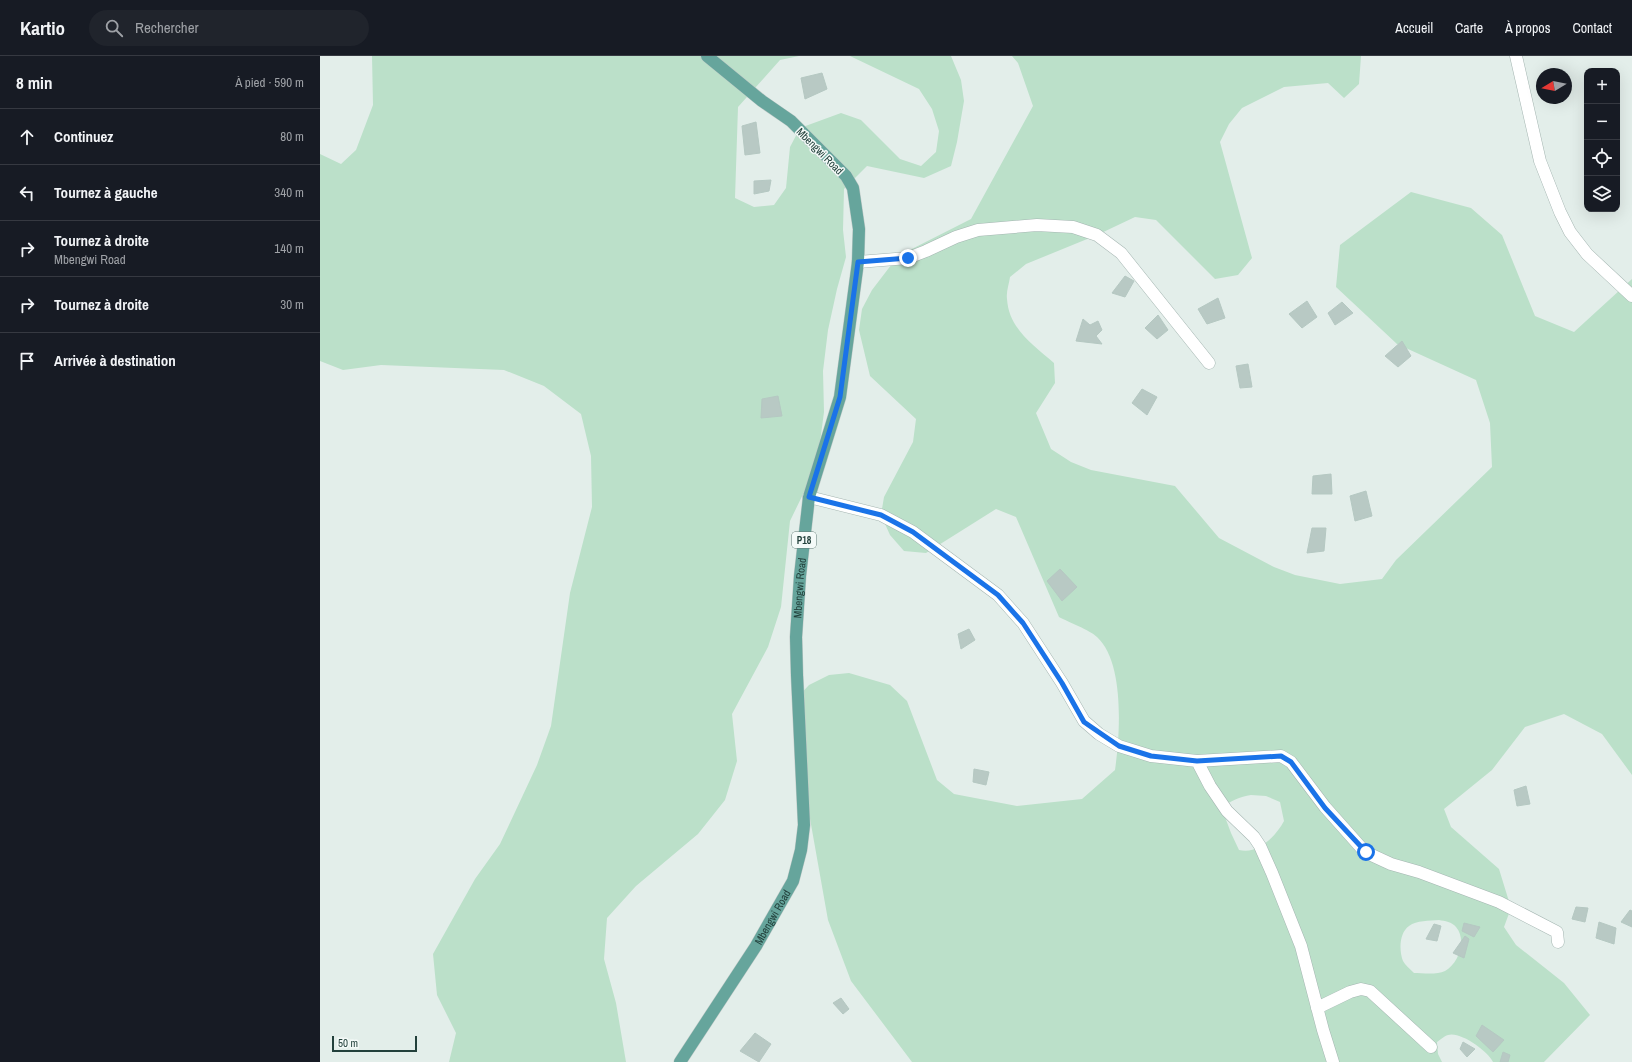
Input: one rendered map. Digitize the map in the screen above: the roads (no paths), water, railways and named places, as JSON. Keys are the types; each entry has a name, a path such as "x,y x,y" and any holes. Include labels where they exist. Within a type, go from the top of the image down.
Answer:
{"main road":[{"name":"Mbengwi Road","path":"680,1062 767,926 793,881 801,850 804,825 796,638 800,576 809,497 840,397 858,262 859,229 852,188 846,176 791,122 762,102 706,56"}],"street":[{"path":"1516,56 1540,161 1560,212 1570,232 1587,254 1632,296"},
{"path":"858,262 908,258 926,252 956,237 978,230 1038,225 1073,227 1097,235 1121,253 1209,363"},
{"path":"809,497 881,515 913,532 998,595 1023,623 1062,683 1084,722 1099,734 1119,746 1151,756 1197,761 1281,756 1291,762 1325,808 1366,852 1391,864 1419,872 1499,902 1557,932 1558,942"},
{"path":"1197,761 1210,786 1227,811 1254,837 1260,846 1301,946 1317,1008 1334,1062"},
{"path":"1317,1008 1350,992 1361,989 1370,991 1431,1047"}]}
